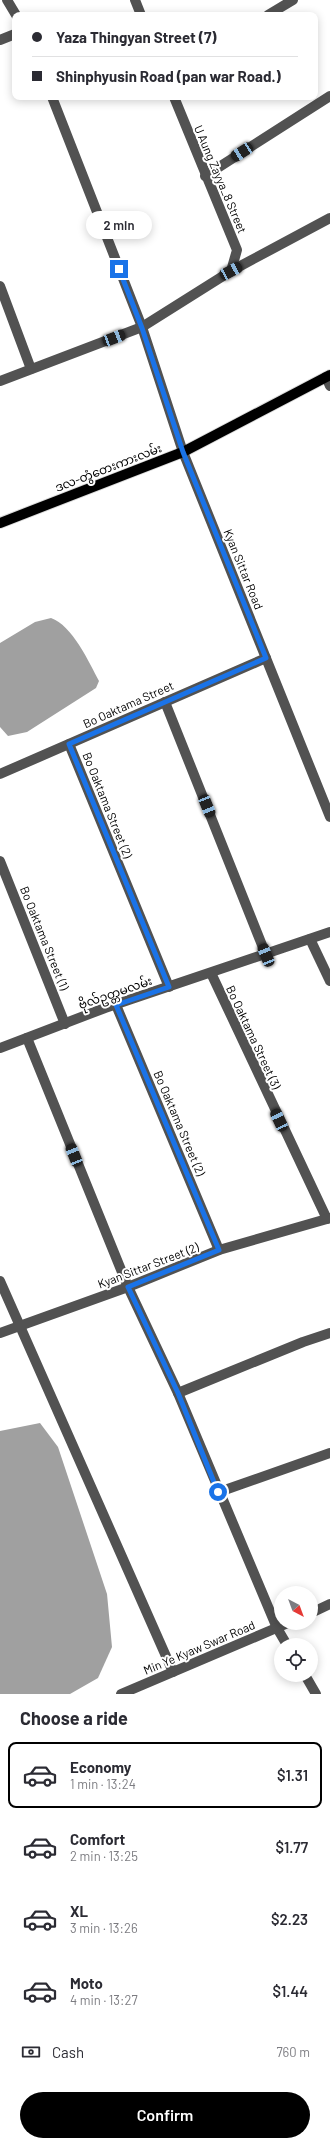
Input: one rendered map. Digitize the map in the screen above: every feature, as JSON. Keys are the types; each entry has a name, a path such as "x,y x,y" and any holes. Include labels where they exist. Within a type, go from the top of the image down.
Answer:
{"main road":[{"name":"ဒလ-တွံတေးကားလမ်း","path":"0,523 183,452 329,379"}],"street":[{"path":"7,0 14,12"},
{"path":"135,0 140,12"},
{"path":"273,12 293,0"},
{"path":"0,40 12,35"},
{"path":"205,176 330,96"},
{"name":"Kyan Sittar Road","path":"53,100 142,328 183,452 266,658 326,795 330,817"},
{"name":"U Aung Zayya_8 Street","path":"175,100 205,176 237,250 231,271"},
{"path":"0,381 142,328 231,271 330,218"},
{"path":"0,286 31,369"},
{"name":"Bo Oaktama Street","path":"0,774 266,658"},
{"path":"165,702 266,955"},
{"name":"Bo Oaktama Street (2)","path":"69,744 169,987"},
{"name":"Bo Oaktama Street (1)","path":"0,861 65,1024"},
{"name":"ဗိုလ်ဥတ္တမလမ်း","path":"0,1048 116,1005 330,932"},
{"path":"310,939 330,982"},
{"name":"Bo Oaktama Street (3)","path":"211,973 313,1193 329,1219"},
{"name":"Bo Oaktama Street (2)","path":"116,1005 219,1250"},
{"path":"27,1038 128,1287 178,1393 218,1492 274,1621"},
{"name":"Kyan Sittar Street (2)","path":"0,1333 21,1327 128,1287 219,1250 329,1219"},
{"path":"0,1281 173,1672"},
{"path":"178,1393 303,1342 330,1333"},
{"path":"218,1492 330,1453"},
{"path":"318,1610 330,1604"},
{"name":"Min Ye Kyaw Swar Road","path":"120,1694 274,1629"},
{"path":"309,1682 316,1694"}],"shaded area":[{"path":"51,618 59,622 73,636 99,681 96,688 27,732 8,736 0,727 0,643 35,622"},
{"path":"40,1423 58,1447 107,1594 112,1647 98,1678 70,1694 0,1694 0,1431"}],"route":[{"path":"119,269 142,328 183,452 266,658 69,744 169,987 116,1005 219,1250 128,1287 178,1393 218,1492"}]}
